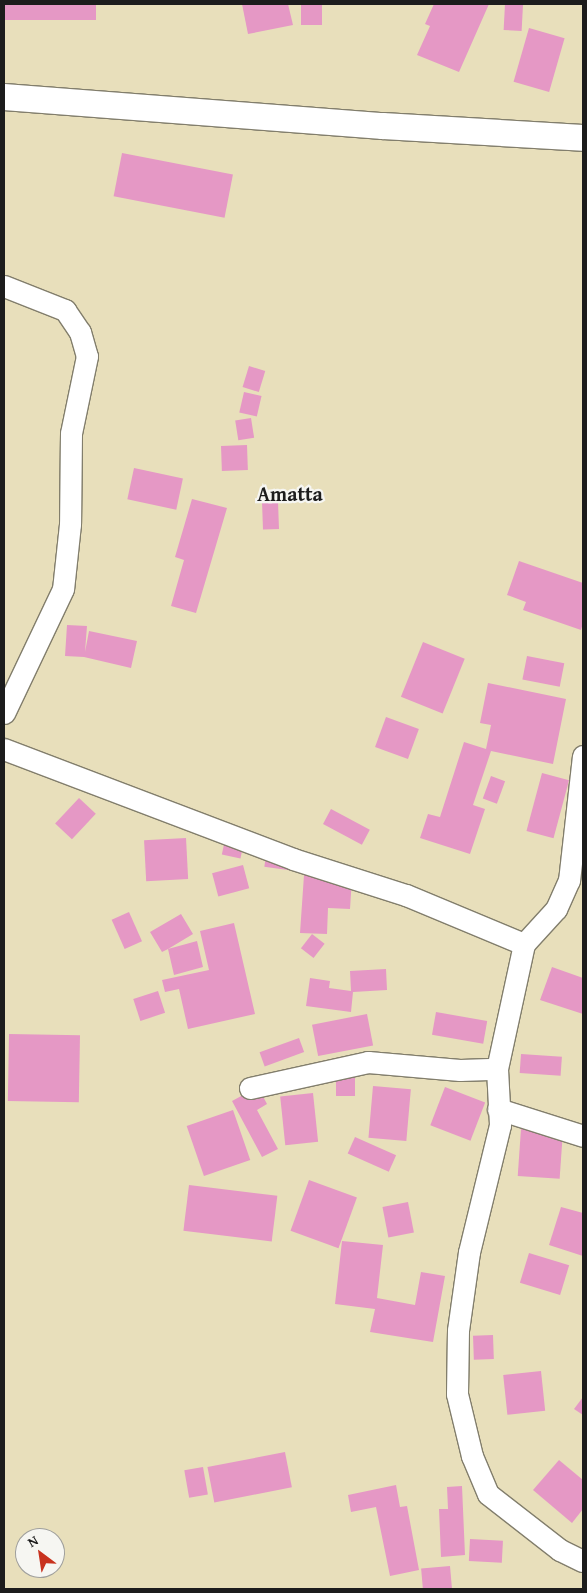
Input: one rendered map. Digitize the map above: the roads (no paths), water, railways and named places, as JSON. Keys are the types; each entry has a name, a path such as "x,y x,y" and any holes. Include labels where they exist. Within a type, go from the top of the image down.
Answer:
{"street":[{"path":"4,96 383,126 583,138"},
{"path":"4,286 65,310 80,332 87,356 71,433 70,524 62,589 4,713"},
{"path":"4,749 293,859 406,895 524,944"},
{"path":"583,756 579,828 569,880 556,909 524,944 497,1069 500,1125 469,1252 458,1330 457,1394 472,1456 488,1494 560,1550 583,1561"},
{"path":"250,1088 368,1062 460,1070 497,1069"},
{"path":"498,1109 583,1136"}],"district":[{"name":"Amatta","path":"290,493"}]}
